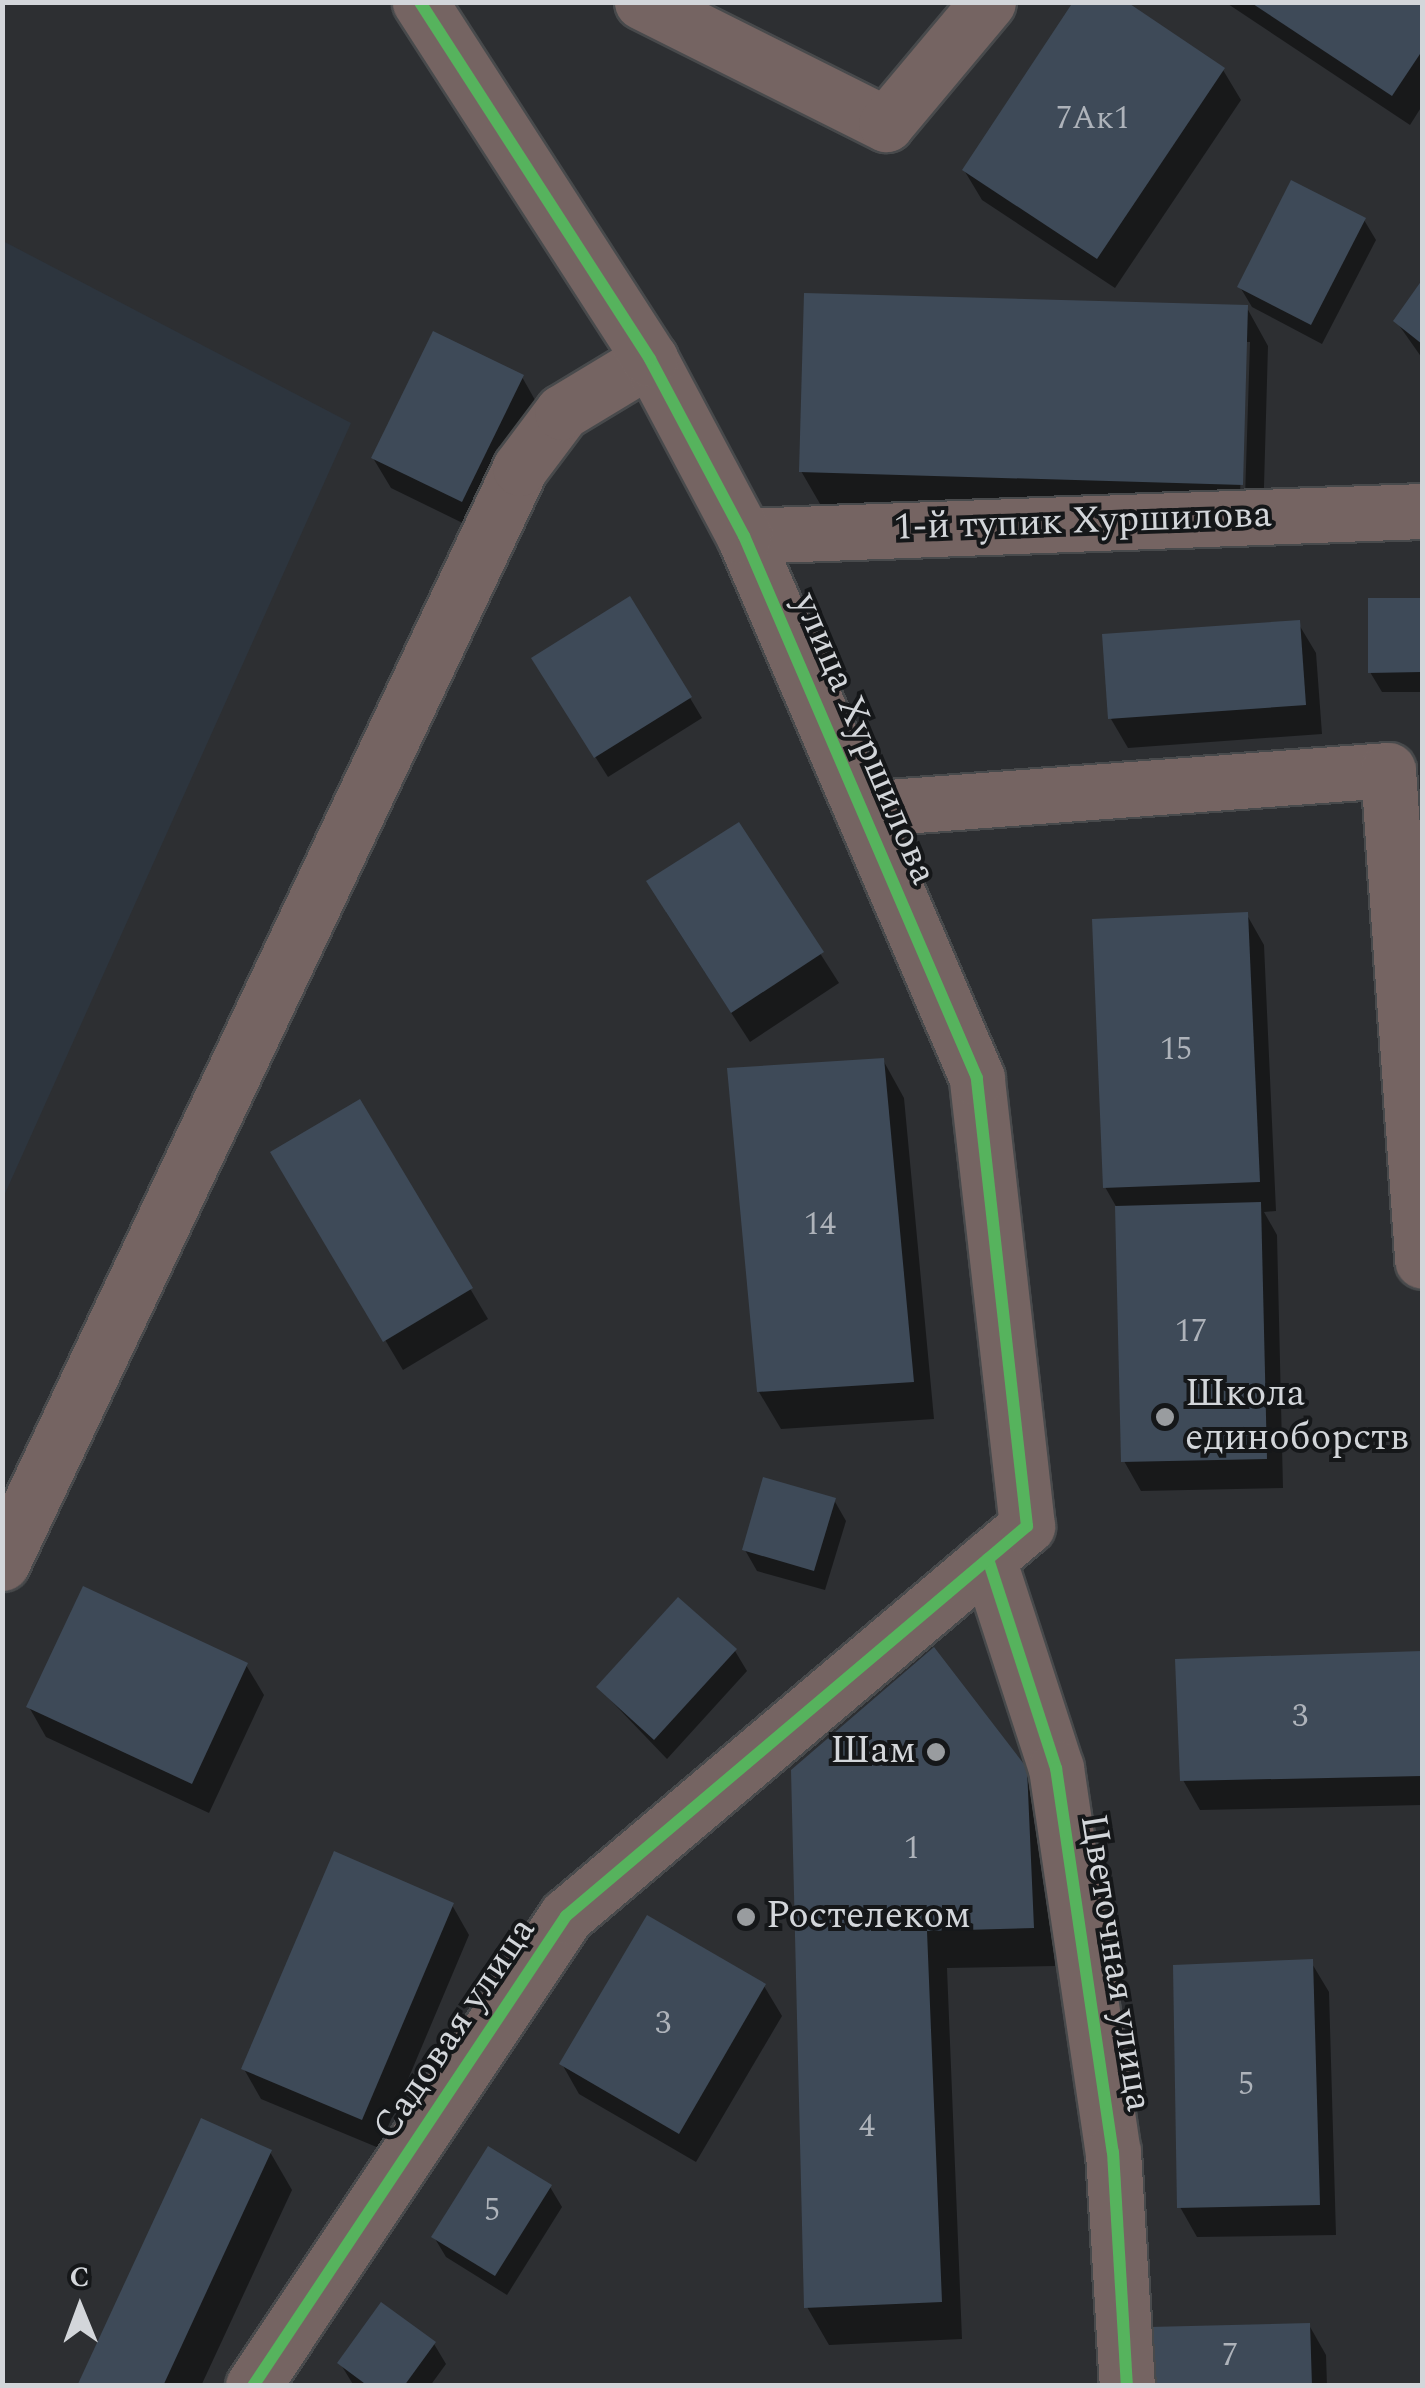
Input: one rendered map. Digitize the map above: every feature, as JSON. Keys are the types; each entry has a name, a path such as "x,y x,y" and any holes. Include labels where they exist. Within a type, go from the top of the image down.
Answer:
{"street":[{"name":"улица Хуршилова","path":"420,2 650,359 744,536 978,1078 1027,1526 988,1559"},
{"path":"642,2 886,124 988,2"},
{"path":"2,1564 520,468 562,412 650,359"},
{"name":"1-й тупик Хуршилова","path":"744,536 1422,510"},
{"path":"862,809 1388,770 1422,1262"},
{"name":"Садовая улица","path":"253,2386 566,1916 988,1559"},
{"name":"Цветочная улица","path":"988,1559 1056,1768 1114,2152 1127,2386"}],"shaded area":[{"path":"3,241 351,423 3,1198"}],"building":[{"path":"1073,2 1127,2 1225,68 1097,259 962,170"},
{"path":"1250,2 1422,2 1422,51 1392,96"},
{"path":"1291,180 1366,218 1311,325 1237,287"},
{"path":"1422,280 1422,344 1393,321"},
{"path":"804,293 1248,305 1243,485 799,472"},
{"path":"433,331 524,375 462,502 371,458"},
{"path":"630,596 692,697 594,758 531,658"},
{"path":"1368,598 1422,598 1422,672 1368,673"},
{"path":"1300,620 1306,705 1108,719 1102,634"},
{"path":"739,822 824,952 731,1013 646,881"},
{"path":"1248,912 1260,1182 1103,1188 1092,919"},
{"path":"884,1058 914,1382 757,1392 727,1068"},
{"path":"360,1099 473,1288 383,1342 270,1152"},
{"path":"1261,1202 1267,1459 1121,1462 1115,1206"},
{"path":"763,1477 836,1498 814,1571 742,1550"},
{"path":"83,1586 248,1663 192,1784 26,1707"},
{"path":"678,1597 737,1649 654,1740 596,1687"},
{"path":"934,1647 1027,1768 1034,1928 927,1931 942,2302 804,2308 791,1770"},
{"path":"1422,1651 1422,1776 1180,1781 1175,1659"},
{"path":"334,1851 454,1903 362,2120 241,2069"},
{"path":"647,1915 766,1984 679,2134 559,2064"},
{"path":"1313,1959 1320,2205 1177,2208 1173,1965"},
{"path":"201,2118 272,2150 163,2386 77,2386"},
{"path":"488,2146 552,2185 495,2276 431,2237"},
{"path":"381,2302 436,2342 404,2386 368,2386 337,2363"},
{"path":"1310,2323 1312,2386 1150,2386 1149,2327"}],"cycle path":[{"path":"253,2386 566,1916 1027,1526 977,1078 744,536 650,359 420,2"},
{"path":"988,1559 1056,1768 1113,2152 1127,2386"}],"place":[{"name":"Школа единоборств","path":"1165,1417"},
{"name":"Шам","path":"936,1752"},
{"name":"Ростелеком","path":"746,1917"}]}
